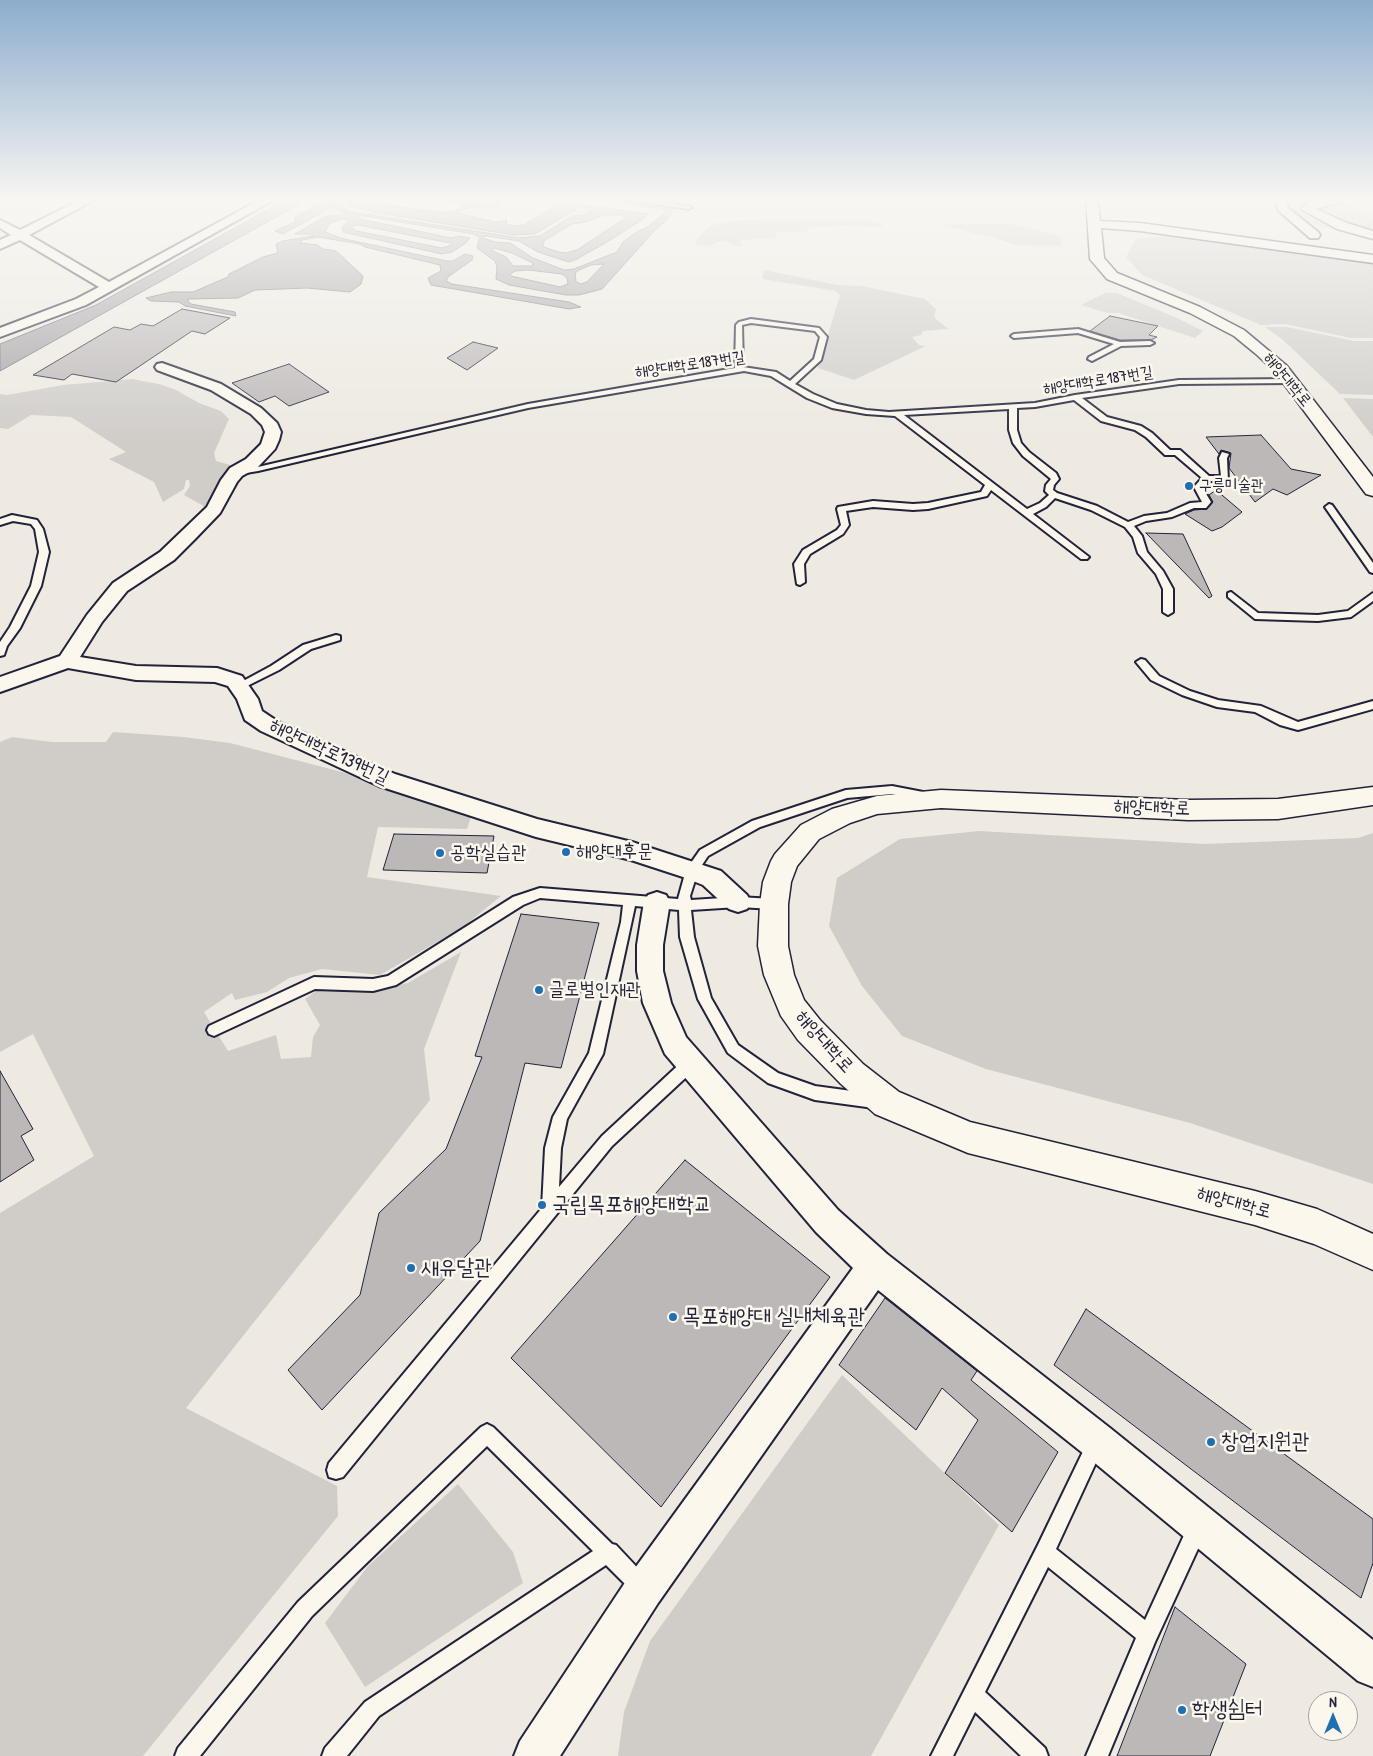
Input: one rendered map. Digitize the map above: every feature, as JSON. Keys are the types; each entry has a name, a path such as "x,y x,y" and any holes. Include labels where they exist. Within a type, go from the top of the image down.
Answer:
{"street":[{"path":"97,280 109,287"},
{"path":"0,333 81,302 122,280"},
{"name":"해양대학로","path":"1122,280 1195,310 1239,333 1262,351 1291,381 1373,490"},
{"path":"67,661 94,619 120,587 161,560 189,535 214,509 229,480 252,463 269,446 273,432 269,423 256,411 216,387 162,367"},
{"path":"0,685 67,661 136,673 217,675 235,681 239,686"},
{"name":"해양대학로139번길","path":"239,686 247,698 253,715 269,726 386,780 536,828 632,851 692,870 712,878 738,902"},
{"name":"해양대학로","path":"1373,796 1278,809 1188,810 941,799 877,805 841,816 810,832 785,861 777,882 772,946 779,975 792,1007 825,1048 852,1074 887,1103 968,1137 1255,1208 1317,1226 1373,1252"},
{"path":"657,902 650,946 650,971 657,1003 675,1045 827,1221 875,1266 1097,1441 1373,1666"},
{"path":"535,1756 644,1589 875,1266"}],"lane":[{"path":"739,370 739,325 741,323 751,321 817,329 824,337 817,360 791,384"},
{"path":"1014,336 1078,331 1120,344 1150,343"},
{"path":"1092,359 1120,344"},
{"name":"해양대학로187번길","path":"240,471 258,469 528,406 739,370 765,371 810,396 840,408 896,414 1013,408 1180,382 1291,381"},
{"path":"1075,397 1104,419 1144,432 1168,453 1177,452 1207,478"},
{"path":"1013,408 1013,430 1017,443 1026,454 1053,474 1055,479 1050,485 1049,491 1054,495 1094,508 1128,525 1137,536 1143,553 1160,573 1168,589 1168,612"},
{"path":"896,414 1084,557"},
{"path":"1128,525 1144,519 1169,515 1193,505 1202,506 1208,502 1198,487 1207,478 1225,479 1223,458 1225,454"},
{"path":"800,582 799,564 806,552 840,532 845,525 841,509 873,504 913,507 928,506 984,494 990,484"},
{"path":"1027,513 1043,505 1054,495"},
{"path":"1329,507 1373,570"},
{"path":"0,522 12,518 34,522 39,529 44,552 36,586 15,628 2,646 0,653"},
{"path":"1230,595 1255,616 1318,618 1351,614 1373,596"},
{"path":"239,686 275,668 307,647 336,638"},
{"path":"1141,662 1155,678 1186,693 1218,703 1258,709 1284,722 1298,726 1373,705"},
{"path":"550,1209 553,1148 560,1118 596,1054 627,922 657,902 684,896 692,870 704,853 756,824 846,794 892,790 941,799"},
{"path":"214,1030 314,983 373,985 391,981 518,901 540,893 657,902 774,904"},
{"path":"657,902 687,937 705,999 733,1049 773,1078 815,1093 887,1103"},
{"path":"336,1470 607,1141 690,1064"},
{"path":"186,1756 305,1609 487,1433 609,1552 644,1589"},
{"path":"942,1756 1045,1552 1097,1441"},
{"path":"1097,1756 1148,1635 1200,1524"},
{"path":"333,1756 372,1709 609,1552"},
{"path":"1045,1552 1148,1635"},
{"path":"973,1695 1037,1756"}],"shaded area":[{"path":"141,280 163,280 0,371 0,344 96,305"},
{"path":"221,280 362,280 361,284 350,292 307,288 255,290 238,298 188,299 191,304 235,312 236,316 185,306 179,302 151,301 146,298 171,292 193,292"},
{"path":"429,280 447,280 452,284 569,302 581,307 569,309 431,285"},
{"path":"498,280 529,280 560,287 568,284 567,280 576,280 581,284 589,280 610,280 602,289 579,295 566,295 509,285"},
{"path":"768,280 813,280 838,285 862,286 925,299 936,309 934,317 948,329 923,331 921,335 912,337 919,345 926,346 854,380 818,368 840,295 836,291"},
{"path":"1154,280 1373,280 1373,338 1351,338 1285,324 1261,325"},
{"path":"1105,293 1117,293 1203,331 1195,338 1118,313 1107,313 1081,305"},
{"path":"1265,327 1287,327 1354,341 1373,341 1373,395 1340,394 1283,340"},
{"path":"132,379 159,384 176,390 199,403 221,411 229,419 214,453 216,461 234,466 208,512 202,505 184,495 190,486 189,480 186,480 184,489 163,502 154,482 109,459 126,452 71,417 31,415 8,429 0,428 0,394 7,395 63,385"},
{"path":"1343,398 1373,399 1373,437"},
{"path":"113,732 184,737 230,743 342,772 471,817 467,829 378,827 367,877 501,896 463,927 380,975 322,969 289,978 267,992 235,1000 232,993 204,1012 228,1051 276,1035 281,1059 311,1057 313,1037 320,1025 305,999 316,991 365,991 408,983 461,952 424,1049 430,1100 186,1408 337,1486 338,1516 143,1756 0,1756 0,1213 94,1156 33,1034 0,1052 0,742 12,737 52,742 106,742"},
{"path":"979,831 1205,844 1358,838 1373,833 1373,1184 1190,1123 986,1069 902,1036 862,986 829,926 837,878 900,839"},
{"path":"842,1375 999,1525 871,1756 618,1756 624,1712 650,1641"},
{"path":"458,1484 513,1552 523,1583 365,1687 325,1623 368,1566"}],"building":[{"path":"182,309 230,318 205,334 192,331 116,382 72,374 64,380 33,375 114,327 130,330 141,324 153,326"},
{"path":"1110,316 1158,326 1149,335 1157,337 1151,340 1120,340 1090,331"},
{"path":"473,342 498,348 467,370 447,358"},
{"path":"289,364 329,392 289,406 275,396 259,402 232,383"},
{"path":"1261,435 1291,469 1321,475 1287,495 1273,489 1255,502 1229,468 1231,453 1221,450 1219,454 1206,437"},
{"path":"1216,490 1242,512 1222,527 1212,531 1185,514 1194,510 1207,509 1213,502 1209,495"},
{"path":"1146,533 1183,534 1212,596 1209,598"},
{"name":"공학실습관","path":"394,834 494,836 487,873 383,870"},
{"name":"새유달관","path":"521,914 599,923 561,1068 525,1063 480,1241 322,1410 288,1370 360,1295 379,1213 446,1149 482,1057 475,1056"},
{"path":"0,1071 33,1129 21,1136 34,1160 0,1182"},
{"name":"목포해양대 실내체육관","path":"685,1160 830,1277 661,1507 511,1358"},
{"path":"885,1298 977,1371 971,1380 1058,1452 1012,1532 945,1473 978,1420 942,1388 916,1430 839,1365"},
{"name":"창업지원관","path":"1086,1309 1373,1519 1373,1563 1361,1598 1054,1365"},
{"name":"학생쉼터","path":"1175,1607 1246,1664 1210,1756 1117,1756"}],"place":[{"name":"구릉미술관","path":"1189,486"},
{"name":"해양대후문","path":"566,852"},
{"name":"공학실습관","path":"440,853"},
{"name":"글로벌인재관","path":"539,990"},
{"name":"국립목포해양대학교","path":"542,1205"},
{"name":"새유달관","path":"411,1268"},
{"name":"목포해양대 실내체육관","path":"673,1317"},
{"name":"창업지원관","path":"1211,1442"},
{"name":"학생쉼터","path":"1182,1710"}]}
